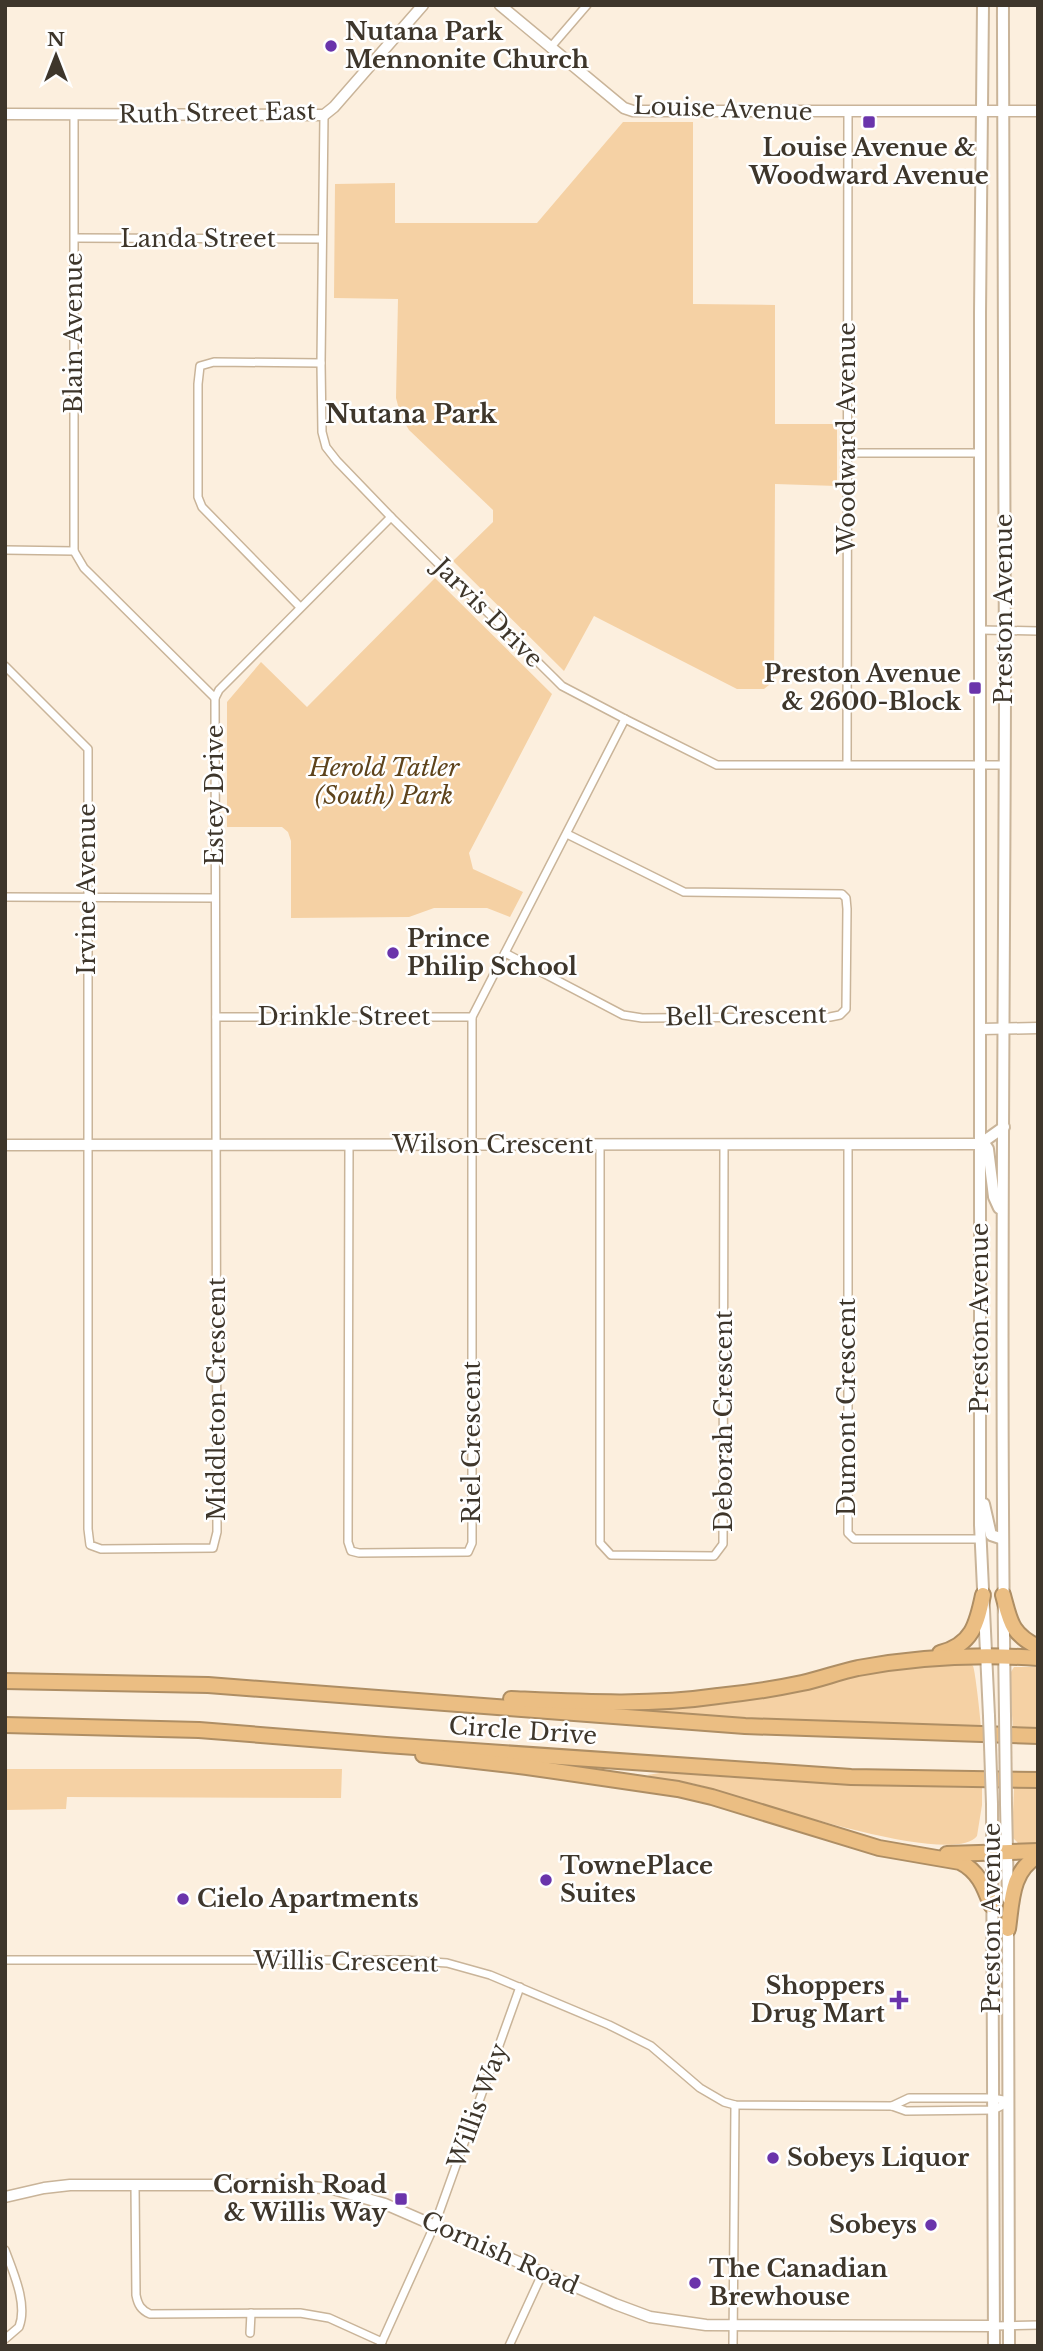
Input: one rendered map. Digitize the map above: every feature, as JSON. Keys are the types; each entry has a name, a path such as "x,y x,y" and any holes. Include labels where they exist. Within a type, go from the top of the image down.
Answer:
{"highway":[{"path":"913,1660 950,1650 962,1642 977,1622 983,1594"},
{"path":"1003,1595 1011,1624 1021,1637 1038,1647"},
{"path":"295,1692 586,1702 677,1700 802,1683 856,1668 913,1660 1038,1658"},
{"name":"Circle Drive","path":"5,1681 208,1685 745,1726 1038,1736"},
{"name":"Circle Drive","path":"5,1726 199,1730 851,1777 1038,1780"},
{"path":"300,1738 576,1773 712,1797 870,1846 960,1862 970,1867 979,1877 991,1905"},
{"path":"911,1853 1038,1854"},
{"path":"1008,1929 1017,1877 1024,1866 1038,1854"}],"main road":[{"name":"Preston Avenue","path":"983,5 981,1539 988,1657 992,1804 994,2346"},
{"name":"Preston Avenue","path":"1003,5 1005,631 1001,1212 1009,2346"},
{"path":"980,1144 1003,1127"},
{"name":"Preston Avenue","path":"980,1144 988,1149 994,1197 1001,1212"},
{"name":"Preston Avenue","path":"981,1491 991,1535 1003,1539"}],"street":[{"name":"Ruth Street East","path":"5,114 324,115 423,5"},
{"name":"Louise Avenue","path":"500,5 624,108 633,111 1038,111"},
{"path":"550,48 587,5"},
{"name":"Woodward Avenue","path":"847,764 848,111"},
{"name":"Blain Avenue","path":"74,114 74,551"},
{"name":"Jarvis Drive","path":"324,115 321,363 322,432 326,447 391,517 562,685 716,765 1004,765"},
{"name":"Landa Street","path":"75,238 323,239"},
{"path":"300,607 202,507 198,497 198,384 200,366 214,362 321,363"},
{"path":"848,453 981,453"},
{"name":"Estey Drive","path":"216,1145 215,698 219,690 391,517"},
{"path":"5,550 74,551 84,568 215,698"},
{"path":"981,630 1038,631"},
{"name":"Irvine Avenue","path":"5,666 88,749 87,1145"},
{"path":"472,1144 472,1017 625,719"},
{"name":"Bell Crescent","path":"505,953 623,1015 830,1017 841,1015 846,1009 847,904 842,894 684,892 568,834"},
{"path":"5,897 215,898"},
{"name":"Drinkle Street","path":"216,1017 472,1017"},
{"path":"981,1029 1038,1028"},
{"name":"Riel Crescent","path":"349,1145 348,1542 351,1551 359,1553 468,1552 472,1543 472,1144"},
{"name":"Dumont Crescent","path":"848,1144 848,1533 854,1539 981,1539"},
{"name":"Wilson Crescent","path":"5,1145 980,1144"},
{"name":"Middleton Crescent","path":"87,1145 90,1545 100,1549 177,1550 213,1548 217,1532 216,1145"},
{"name":"Deborah Crescent","path":"600,1145 600,1543 611,1555 714,1556 723,1544 724,1145"},
{"name":"Willis Crescent","path":"5,1960 404,1959 447,1963 520,1987 652,2046 700,2088 724,2102 735,2105 892,2106 906,2111 993,2110 1009,2102"},
{"name":"Willis Way","path":"381,2344 435,2224 520,1987"},
{"name":"Willis Crescent","path":"892,2106 909,2098 992,2098 1009,2102"},
{"path":"733,2346 735,2105"},
{"name":"Cornish Road","path":"5,2197 70,2185 290,2185 332,2189 385,2204 435,2224 650,2317 676,2322 733,2326 994,2326"},
{"path":"135,2185 136,2295 142,2310 150,2314 300,2314 329,2318 381,2344"},
{"path":"5,2250 18,2288 21,2322 16,2332 5,2339"},
{"path":"509,2346 543,2272"},
{"path":"250,2333 251,2313"},
{"path":"994,2326 1038,2325"}],"green space":[{"path":"623,122 693,122 693,304 775,305 775,424 837,424 837,486 775,484 774,681 764,689 737,689 594,616 564,671 453,561 493,522 493,510 409,430 401,417 396,398 398,299 334,298 335,184 395,183 395,223 537,223"},
{"name":"Herold Tatler (South) Park","path":"435,578 552,694 469,853 473,869 523,892 510,917 487,908 434,908 409,917 291,918 291,841 288,832 282,827 227,827 227,702 261,662 307,707"},
{"path":"968,1663 974,1669 981,1729 664,1716 630,1710 690,1708 745,1701 895,1667"},
{"path":"1014,1667 1038,1667 1038,1729 1013,1729 1009,1675"},
{"path":"5,1769 342,1769 341,1798 67,1797 66,1809 5,1810"},
{"path":"666,1772 784,1781 982,1788 982,1805 977,1836 959,1844 929,1844 844,1827 699,1785 647,1775"},
{"path":"1014,1788 1038,1788 1038,1845 1020,1845 1012,1837"}],"place":[{"name":"Nutana Park Mennonite Church","path":"331,46"},
{"name":"Louise Avenue & Woodward Avenue","path":"869,122"},
{"name":"Preston Avenue & 2600-Block","path":"975,688"},
{"name":"Prince Philip School","path":"393,953"},
{"name":"TownePlace Suites","path":"546,1880"},
{"name":"Cielo Apartments","path":"183,1899"},
{"name":"Shoppers Drug Mart","path":"899,2000"},
{"name":"Sobeys Liquor","path":"773,2158"},
{"name":"Cornish Road & Willis Way","path":"401,2199"},
{"name":"Sobeys","path":"931,2225"},
{"name":"The Canadian Brewhouse","path":"695,2283"}],"district":[{"name":"Nutana Park","path":"411,414"}]}
